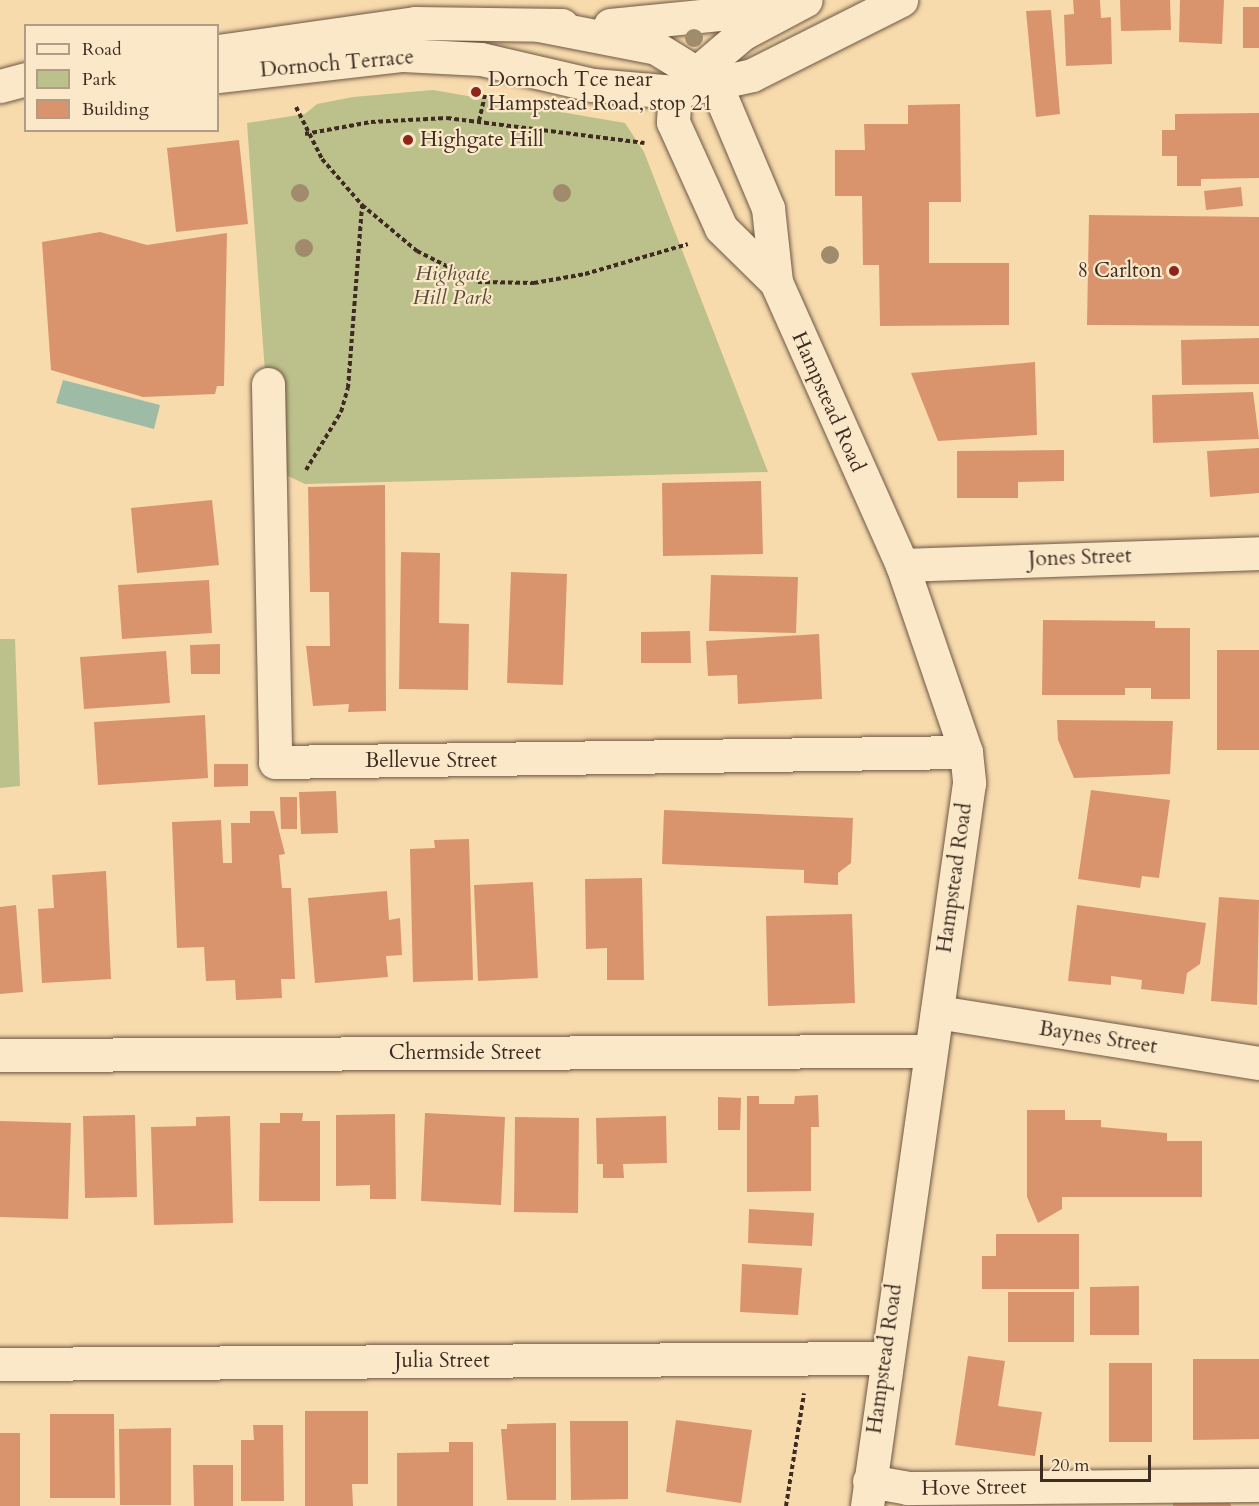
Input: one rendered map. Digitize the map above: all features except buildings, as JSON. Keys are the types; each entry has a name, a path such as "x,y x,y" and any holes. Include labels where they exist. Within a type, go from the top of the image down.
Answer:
{"street":[{"name":"Dornoch Terrace","path":"219,51 415,23 640,26 722,14 770,0"},
{"path":"539,25 656,48 695,83 742,34 806,0"},
{"name":"Dornoch Terrace","path":"219,76 403,55 481,60 593,85 695,83 795,56 901,0"},
{"path":"0,86 24,80"},
{"name":"Hampstead Road","path":"695,83 768,208 776,282 902,565 966,752 969,783 885,1358 868,1493"},
{"name":"Hampstead Road","path":"695,83 673,122 721,228 776,282"},
{"path":"0,101 24,102"},
{"name":"Bellevue Street","path":"268,384 275,762 966,752"},
{"name":"Jones Street","path":"902,565 1259,553"},
{"name":"Baynes Street","path":"937,1012 1259,1063"},
{"name":"Chermside Street","path":"0,1055 930,1050"},
{"name":"Julia Street","path":"0,1364 885,1358"},
{"name":"Hove Street","path":"868,1493 907,1488 1259,1485"}],"path":[{"path":"479,121 484,100"},
{"path":"296,107 306,134 362,205 417,251 456,274 497,285 585,274 689,243"},
{"path":"306,134 371,122 479,121 646,143"},
{"path":"298,481 334,426 348,388 362,205"},
{"path":"786,1506 804,1393"}],"green space":[{"name":"Highgate Hill Park","path":"433,90 625,123 644,152 768,472 305,484 286,475 285,386 265,372 247,123 305,114 317,104 353,97"},
{"path":"0,639 15,639 20,786 0,788"}],"shaded area":[{"path":"63,380 160,405 154,429 56,403"}],"place":[{"name":"Dornoch Tce near Hampstead Road, stop 21","path":"476,92"},
{"name":"Highgate Hill","path":"408,140"},
{"name":"8 Carlton","path":"1174,271"}]}
